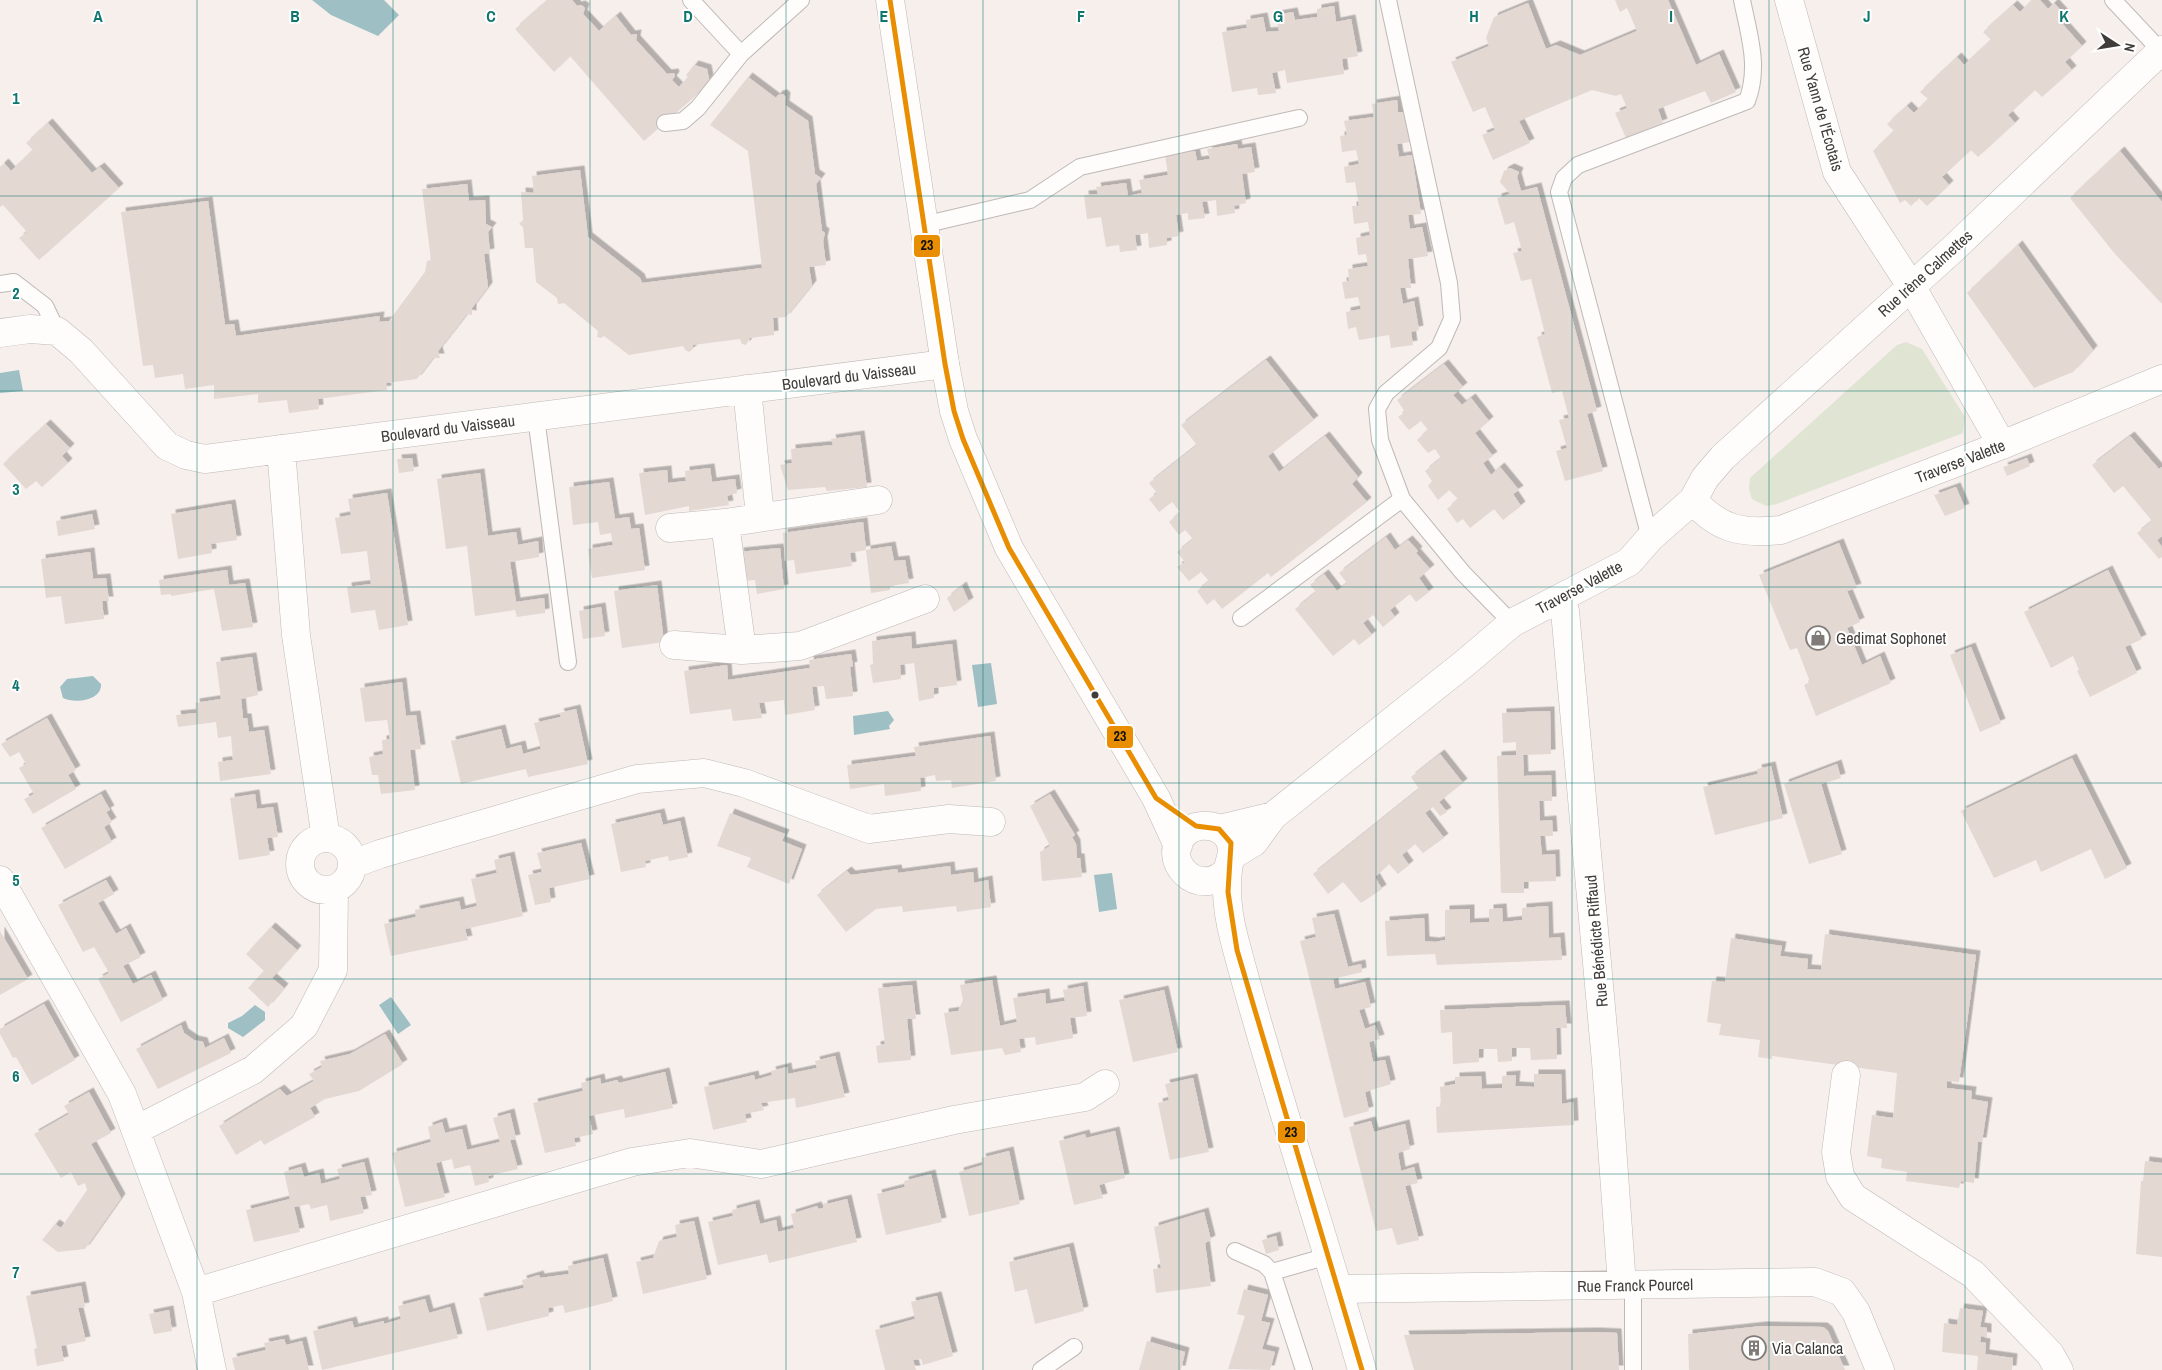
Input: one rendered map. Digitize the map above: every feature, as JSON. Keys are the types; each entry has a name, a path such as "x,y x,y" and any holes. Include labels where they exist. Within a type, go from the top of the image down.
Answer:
{"street":[{"path":"890,0 945,364 954,411 963,439 1009,548 1156,798 1178,846"},
{"name":"Rue Yann de l'Écotais","path":"1789,0 1837,172 1911,286 2002,445"},
{"name":"Rue Irène Calmettes","path":"1693,500 1705,478 1723,457 1911,286 2161,50"},
{"path":"0,333 30,329 57,332"},
{"name":"Boulevard du Vaisseau","path":"57,332 81,351 167,446 186,455 205,459 945,364"},
{"name":"Traverse Valette","path":"1231,863 1254,842 1273,816 1465,663 1512,623 1629,562 1650,538 1693,500 1702,510 1718,522 1738,531 1757,533 1781,530 2002,445 2162,378"},
{"path":"747,389 760,516"},
{"path":"281,449 296,634 324,825 323,838"},
{"path":"670,528 725,523 760,516 878,500"},
{"path":"725,523 742,650"},
{"name":"Rue Bénédicte Riffaud","path":"1560,598 1565,611 1628,1284"},
{"path":"674,645 742,650 800,646 925,600"},
{"path":"352,864 380,854 637,779 704,773 744,783 869,829 949,819 991,822"},
{"path":"1156,798 1230,840 1230,924 1259,1031 1339,1289 1362,1370"},
{"name":"Traverse Valette","path":"1208,828 1273,816"},
{"path":"1208,828 1185,834 1178,846 1177,857 1181,868 1188,877 1199,882 1210,882 1220,878 1231,863"},
{"path":"323,838 336,840 344,845 350,852 352,864 351,874 346,882 334,890 324,891 313,888 303,877 300,870 301,854 310,843 323,838"},
{"path":"0,880 122,1094 196,1292 212,1370"},
{"path":"1199,882 1230,924"},
{"path":"136,1130 253,1070 304,1026 332,970 334,890"},
{"path":"1846,1075 1836,1152 1840,1176 1853,1197 1973,1274 2050,1354 2059,1370"},
{"path":"196,1292 632,1162 690,1153 761,1164 954,1120 1085,1097 1105,1084"},
{"name":"Rue Franck Pourcel","path":"1339,1289 1815,1282 1842,1292 1856,1312 1880,1370"}],"lane":[{"path":"691,0 741,54"},
{"path":"665,123 683,121 698,108 741,54 801,0"},
{"path":"1388,0 1449,283 1452,318 1439,348 1386,393 1377,409 1380,440 1402,499 1463,573 1512,623"},
{"path":"1650,538 1559,192 1564,178 1578,165 1747,101 1754,84 1755,60 1742,0"},
{"path":"2112,0 2161,50"},
{"path":"923,225 1030,200 1080,167 1299,118"},
{"path":"0,284 14,282 45,306 57,332"},
{"path":"536,417 568,662"},
{"path":"1241,618 1402,499"},
{"path":"1235,1252 1264,1264 1272,1272 1304,1370"},
{"path":"1272,1272 1328,1256"},
{"path":"1628,1284 1633,1370"},
{"path":"1041,1370 1074,1347"}],"green space":[{"path":"1906,342 1922,349 1965,417 1963,433 1777,504 1766,506 1752,499 1749,489 1750,478 1897,345"}],"water":[{"path":"312,0 384,0 399,15 378,36 331,15"},
{"path":"19,370 23,391 0,393 0,373"},
{"path":"991,663 997,704 978,707 972,665"},
{"path":"93,676 101,684 97,694 93,697 75,701 63,698 60,687 67,679"},
{"path":"888,711 894,720 889,726 890,729 854,735 853,716"},
{"path":"1112,873 1117,909 1099,912 1094,875"},
{"path":"391,997 411,1025 398,1034 379,1005"},
{"path":"255,1005 265,1012 265,1020 243,1037 228,1028 228,1023 242,1016"}],"building":[{"path":"548,0 572,0 577,6 581,5 585,8 583,14 599,31 616,16 631,35 637,34 636,40 667,74 674,73 675,76 672,80 679,87 688,77 686,75 694,65 707,69 709,79 694,97 644,141 570,56 554,72 515,29"},
{"path":"1615,0 1668,0 1696,65 1719,54 1736,92 1711,103 1705,91 1658,109 1663,123 1626,138 1615,113 1627,108 1621,94 1616,96 1592,90 1519,121 1530,143 1493,160 1482,135 1495,130 1485,107 1473,112 1451,62 1489,46 1486,38 1494,17 1528,3 1546,49 1556,45 1580,55 1637,31 1627,8 1620,12"},
{"path":"2032,0 2040,0 2048,9 2054,3 2064,14 2059,20 2082,46 2065,62 2072,70 2042,97 2035,90 2008,115 2015,123 1978,157 1971,150 1942,177 1949,185 1927,206 1919,198 1911,206 1905,200 1900,203 1873,151 1894,131 1887,124 1907,106 1914,113 1928,99 1920,92 1957,57 1964,65 1991,40 1983,32 2013,5 2020,12"},
{"path":"1334,6 1336,22 1351,19 1358,56 1342,59 1344,74 1287,83 1285,70 1272,73 1276,93 1258,95 1257,88 1232,92 1222,32 1247,28 1246,20 1263,17 1266,32 1279,31 1276,15 1293,12 1295,20 1317,17 1317,9"},
{"path":"748,77 776,98 778,95 783,94 786,97 785,105 808,121 815,174 821,178 816,184 822,231 825,233 823,241 826,265 809,267 812,285 786,317 773,318 774,335 750,338 746,345 742,344 740,339 693,345 693,349 689,352 683,346 629,355 604,336 601,338 597,337 598,331 564,303 558,304 557,298 536,282 533,248 525,248 523,227 519,224 523,220 521,192 534,193 532,176 580,170 588,237 640,278 642,283 762,268 748,151 710,125"},
{"path":"1397,100 1398,112 1404,112 1410,142 1397,144 1399,157 1412,155 1421,214 1408,215 1410,229 1422,227 1428,256 1408,259 1411,288 1400,288 1403,304 1414,301 1419,330 1411,332 1413,345 1391,348 1389,335 1359,340 1356,327 1348,329 1346,312 1361,309 1358,297 1345,299 1342,282 1349,281 1348,269 1368,266 1366,254 1358,255 1356,238 1370,235 1368,222 1354,224 1352,206 1359,206 1355,182 1346,183 1344,167 1359,164 1356,150 1342,152 1340,136 1347,135 1344,121 1374,117 1372,104"},
{"path":"48,123 92,173 100,167 119,188 39,260 19,238 27,232 3,205 0,207 0,167 4,163 11,171 33,150 26,143"},
{"path":"1237,144 1238,149 1251,147 1255,172 1242,174 1246,203 1234,206 1235,213 1217,216 1216,200 1202,202 1205,218 1188,220 1188,213 1176,215 1179,236 1167,238 1167,245 1149,248 1148,233 1135,235 1137,250 1120,252 1119,245 1106,247 1101,217 1087,219 1084,195 1098,194 1096,187 1126,183 1128,196 1142,193 1139,180 1168,175 1165,155 1195,151 1197,161 1210,159 1207,149"},
{"path":"2120,151 2162,202 2162,304 2115,254 2070,198"},
{"path":"1510,168 1519,172 1517,177 1521,191 1537,187 1597,411 1587,414 1603,471 1565,481 1556,451 1567,448 1559,420 1569,418 1562,391 1552,393 1537,337 1545,334 1531,279 1521,281 1513,253 1522,251 1514,222 1505,225 1497,198 1510,194 1500,182 1504,171"},
{"path":"467,184 469,201 485,200 486,224 492,227 488,232 490,253 484,254 488,287 472,308 472,315 467,314 438,351 440,358 433,358 417,379 386,383 387,390 318,399 319,409 289,413 287,400 258,403 258,394 214,399 214,385 185,389 183,374 155,378 153,365 143,366 121,212 208,201 225,325 234,324 236,336 380,316 379,322 389,321 425,272 427,261 431,260 422,189"},
{"path":"2018,245 2093,350 2073,372 2034,388 1967,293"},
{"path":"1266,360 1314,420 1268,456 1279,472 1325,436 1358,477 1352,484 1367,502 1271,577 1268,573 1222,609 1214,599 1207,605 1197,591 1209,581 1201,572 1189,581 1177,567 1185,562 1177,552 1193,539 1185,530 1179,535 1169,522 1180,512 1172,502 1159,512 1149,499 1157,493 1149,483 1197,445 1181,425"},
{"path":"1444,364 1463,387 1453,395 1462,405 1471,398 1489,421 1475,433 1493,456 1483,463 1491,475 1500,467 1519,490 1513,494 1521,506 1503,520 1494,509 1470,528 1463,519 1457,523 1447,509 1458,499 1449,490 1438,500 1428,486 1432,481 1425,471 1441,458 1435,449 1428,453 1417,440 1428,430 1421,421 1409,430 1398,417 1405,412 1397,400"},
{"path":"46,424 70,448 62,456 68,463 42,487 36,481 26,489 3,464"},
{"path":"860,435 867,487 827,491 825,487 788,490 780,465 792,463 791,449 833,445 831,439"},
{"path":"2130,436 2159,469 2162,467 2162,536 2157,540 2162,547 2162,557 2159,559 2137,533 2152,521 2123,486 2114,493 2092,465"},
{"path":"412,458 414,471 399,473 397,459"},
{"path":"2027,458 2030,466 2007,476 2003,467"},
{"path":"710,468 712,482 735,479 737,493 727,496 729,505 689,511 689,506 645,515 639,473 667,470 668,483 686,481 685,471"},
{"path":"480,473 488,536 516,532 518,545 538,541 539,557 510,562 516,602 544,598 545,613 517,617 515,610 475,616 467,546 446,549 437,479"},
{"path":"609,482 615,519 629,517 631,529 639,528 645,570 592,578 588,549 613,545 611,533 600,535 598,522 573,525 569,487"},
{"path":"1956,487 1965,508 1945,516 1934,495"},
{"path":"387,493 408,625 379,630 375,610 351,613 347,587 371,584 367,551 341,554 335,518 351,515 348,499"},
{"path":"231,504 237,540 211,544 212,553 178,559 171,514"},
{"path":"92,514 95,529 58,536 56,521"},
{"path":"863,522 866,550 850,553 852,566 796,574 794,560 785,561 783,533"},
{"path":"1386,537 1395,550 1408,540 1418,551 1416,553 1430,569 1419,578 1429,592 1416,602 1410,594 1390,610 1395,617 1383,627 1373,615 1363,623 1372,635 1359,645 1354,639 1333,656 1295,609 1316,592 1310,585 1324,574 1337,591 1347,583 1339,573"},
{"name":"Gedimat Sophonet","path":"1839,543 1857,588 1847,591 1860,622 1847,628 1862,665 1880,656 1891,683 1816,716 1804,685 1810,682 1797,648 1790,650 1759,575"},
{"path":"891,546 894,561 905,560 909,583 890,586 890,590 871,593 866,550"},
{"path":"780,548 784,589 757,594 755,580 743,581 739,552"},
{"path":"90,552 93,579 106,578 109,601 102,601 104,619 65,624 61,596 46,598 41,559"},
{"path":"227,570 229,585 245,583 253,627 222,631 214,589 171,596 171,594 161,595 159,580"},
{"path":"2108,570 2142,639 2125,647 2137,673 2090,697 2077,671 2079,670 2073,656 2051,668 2024,612"},
{"path":"657,585 664,642 622,648 614,591"},
{"path":"962,586 969,602 954,612 947,598"},
{"path":"601,607 605,636 583,639 579,611"},
{"path":"911,636 912,649 952,644 957,685 934,688 934,698 919,701 914,663 900,665 901,679 873,683 870,665 873,664 872,641"},
{"path":"1971,647 2001,723 1980,732 1950,655"},
{"path":"851,654 853,666 850,667 853,696 826,699 824,686 812,687 815,710 785,715 784,700 759,703 762,718 733,721 731,709 690,714 684,671 727,665 728,680 810,668 809,660"},
{"path":"252,657 258,695 241,699 243,718 247,718 249,732 264,730 271,774 220,781 218,762 233,760 231,736 218,738 216,722 178,727 176,715 197,713 195,703 221,699 216,662"},
{"path":"402,682 406,716 416,715 421,749 410,750 415,790 381,794 378,775 372,775 369,757 383,754 382,740 390,739 387,720 365,722 360,688"},
{"path":"576,709 588,764 528,777 526,769 461,784 451,741 501,729 506,749 521,745 523,754 541,749 534,723 561,717 559,713"},
{"path":"1550,711 1551,754 1523,755 1524,776 1551,775 1552,801 1539,801 1540,821 1552,820 1553,836 1540,836 1542,855 1555,854 1556,881 1524,882 1524,893 1501,893 1497,756 1516,755 1516,742 1503,743 1502,713"},
{"path":"47,718 76,770 68,775 76,789 33,814 24,799 34,794 19,768 26,764 19,752 10,757 1,744"},
{"path":"990,736 996,781 952,788 951,780 936,781 935,775 920,778 921,791 885,796 884,784 850,789 847,765 916,756 914,747"},
{"path":"1440,754 1463,783 1439,802 1447,812 1440,816 1433,807 1425,813 1444,838 1423,853 1415,844 1402,855 1409,865 1398,874 1389,864 1375,877 1382,889 1361,903 1343,882 1328,894 1313,874 1419,789 1411,777"},
{"path":"2072,758 2127,868 2105,879 2091,849 2041,872 2036,860 1994,878 1961,811"},
{"path":"1837,764 1841,778 1821,784 1842,854 1809,864 1784,784"},
{"path":"1771,766 1783,818 1715,835 1703,787 1758,774 1757,769"},
{"path":"101,794 110,810 106,812 112,822 104,827 112,842 65,869 41,828"},
{"path":"255,794 257,809 273,807 278,837 267,838 270,855 239,860 230,798"},
{"path":"1050,794 1075,835 1072,837 1076,844 1077,858 1080,858 1082,877 1042,881 1040,852 1050,846 1030,806"},
{"path":"660,813 663,825 680,821 688,857 669,861 668,856 645,861 646,867 621,872 611,824"},
{"path":"730,813 785,834 782,841 802,849 789,884 747,867 751,858 717,846"},
{"path":"581,843 590,879 549,888 551,902 535,905 528,875 542,872 537,853"},
{"path":"510,856 523,916 465,929 468,940 391,956 384,924 416,917 415,910 459,901 461,910 477,906 471,879 497,873 494,860"},
{"path":"950,866 951,875 973,872 974,883 988,880 991,907 957,912 956,906 903,912 902,906 876,909 846,932 817,895 847,871 851,875 897,869 898,873"},
{"path":"106,880 114,894 98,903 116,934 126,928 141,957 123,966 133,984 151,975 163,1000 121,1022 98,979 109,973 94,947 83,952 58,905"},
{"path":"1548,906 1549,938 1560,937 1562,960 1437,965 1435,954 1387,956 1385,921 1424,918 1425,941 1435,942 1445,940 1445,910 1470,909 1470,923 1489,922 1489,909 1502,908 1503,922 1522,920 1522,908"},
{"path":"1334,914 1348,967 1361,964 1362,972 1333,979 1335,989 1365,982 1371,1007 1359,1010 1365,1029 1375,1025 1380,1039 1369,1042 1373,1062 1385,1060 1391,1084 1365,1092 1369,1111 1344,1118 1300,941 1316,937 1312,918"},
{"path":"271,927 297,950 272,978 284,988 268,1007 248,988 264,971 246,954"},
{"path":"0,931 28,979 0,995"},
{"path":"1825,934 1976,955 1959,1082 1947,1081 1947,1088 1972,1091 1971,1099 1988,1102 1982,1142 1978,1142 1974,1183 1961,1181 1959,1188 1906,1181 1907,1172 1881,1168 1882,1159 1867,1156 1872,1115 1893,1118 1897,1073 1772,1056 1772,1059 1758,1057 1760,1040 1719,1035 1721,1024 1707,1022 1712,981 1725,982 1731,938 1782,946 1780,956 1808,959 1807,969 1821,970"},
{"path":"992,980 1000,1026 1017,1022 1013,998 1045,993 1046,1004 1065,1001 1063,990 1083,986 1087,1016 1070,1018 1073,1038 1036,1045 1035,1037 1019,1039 1021,1052 1005,1055 1002,1048 951,1055 944,1013 958,1011 963,1000 960,985"},
{"path":"912,985 916,1019 907,1019 911,1060 878,1063 876,1046 885,1044 878,988"},
{"path":"1164,990 1178,1052 1133,1062 1119,1000"},
{"path":"44,1004 75,1060 32,1085 16,1057 13,1058 0,1034 0,1029"},
{"path":"1565,1005 1567,1028 1556,1028 1557,1059 1531,1060 1530,1048 1512,1048 1512,1061 1498,1062 1497,1049 1479,1049 1479,1062 1453,1064 1452,1032 1441,1033 1440,1010"},
{"path":"181,1025 184,1033 194,1040 203,1042 205,1048 224,1038 231,1053 158,1089 136,1049"},
{"path":"385,1034 403,1064 359,1091 325,1099 310,1108 315,1117 264,1145 261,1140 236,1155 219,1126 280,1089 287,1096 314,1081 309,1074 322,1067 320,1061 350,1054"},
{"path":"835,1056 845,1097 796,1108 795,1098 761,1103 764,1110 745,1114 747,1122 713,1130 704,1087 754,1075 755,1080 772,1075 771,1071 787,1067 788,1074 817,1068 815,1061"},
{"path":"665,1072 673,1108 625,1118 624,1109 589,1116 593,1134 574,1138 576,1146 545,1153 533,1103 583,1091 581,1083 600,1078 601,1084 617,1080 619,1083"},
{"path":"1534,1074 1561,1074 1562,1104 1573,1102 1574,1125 1437,1133 1436,1107 1441,1106 1440,1087 1455,1084 1455,1077 1481,1076 1482,1089 1502,1088 1502,1076 1516,1075 1515,1086 1534,1087"},
{"path":"1193,1078 1209,1152 1170,1160 1158,1103 1169,1100 1165,1084"},
{"path":"89,1092 111,1133 91,1144 121,1198 85,1249 58,1252 42,1240 55,1224 61,1228 87,1190 85,1183 78,1186 71,1172 61,1178 34,1134 69,1114 64,1106"},
{"path":"510,1113 516,1139 510,1140 518,1169 488,1176 489,1182 475,1186 470,1165 454,1169 452,1159 436,1163 445,1197 405,1207 392,1153 431,1142 428,1127 442,1122 445,1133 462,1129 467,1150 500,1142 493,1118"},
{"path":"1371,1121 1374,1132 1405,1124 1410,1149 1398,1153 1401,1171 1414,1167 1418,1183 1405,1186 1419,1240 1397,1245 1392,1228 1376,1231 1349,1127"},
{"path":"1115,1131 1125,1178 1099,1185 1103,1198 1074,1205 1059,1141 1085,1134 1086,1138"},
{"path":"1009,1151 1020,1204 969,1216 959,1172 983,1165 981,1158"},
{"path":"2145,1161 2162,1163 2162,1257 2136,1254 2141,1181 2143,1181"},
{"path":"364,1162 372,1195 360,1197 364,1213 330,1221 327,1205 311,1209 309,1204 294,1207 300,1232 254,1242 246,1210 290,1199 284,1172 301,1167 304,1177 319,1173 321,1184 340,1179 337,1169"},
{"path":"931,1174 942,1222 886,1235 877,1194 905,1187 904,1181"},
{"path":"847,1199 857,1242 769,1263 767,1254 718,1265 708,1222 733,1216 732,1210 755,1204 760,1224 776,1220 778,1232 794,1228 791,1214 817,1206 818,1209 823,1208 823,1205"},
{"path":"1204,1212 1211,1240 1205,1243 1211,1286 1156,1293 1153,1269 1161,1268 1154,1227"},
{"path":"694,1221 707,1279 643,1294 636,1262 653,1258 659,1241 677,1237 675,1225"},
{"path":"1276,1236 1279,1250 1266,1254 1262,1240"},
{"path":"1069,1247 1084,1311 1035,1324 1027,1289 1015,1292 1009,1262"},
{"path":"603,1258 613,1301 565,1313 563,1305 548,1308 549,1316 487,1331 479,1298 524,1288 522,1280 539,1275 540,1278 569,1274 568,1266"},
{"path":"81,1286 85,1307 78,1308 86,1341 61,1346 64,1361 37,1366 34,1349 37,1348 26,1296"},
{"path":"1244,1289 1268,1295 1261,1321 1270,1323 1262,1349 1275,1352 1270,1370 1228,1369 1245,1316 1237,1314"},
{"path":"937,1296 953,1356 923,1365 921,1359 913,1360 916,1370 885,1370 875,1330 915,1319 911,1302"},
{"path":"425,1299 429,1313 450,1307 458,1338 322,1370 313,1331 352,1321 354,1328 384,1321 384,1324 401,1319 398,1306"},
{"path":"1960,1308 1983,1311 1980,1327 1987,1328 1987,1337 1981,1336 1980,1342 1986,1343 1985,1354 2013,1358 2012,1370 1977,1370 1978,1356 1942,1352 1944,1323 1957,1325"},
{"path":"169,1310 172,1331 154,1334 149,1314"},
{"name":"Via Calanca","path":"1762,1326 1823,1327 1828,1331 1845,1370 1689,1370 1688,1334"},
{"path":"1617,1333 1619,1370 1414,1370 1404,1335"},
{"path":"284,1339 286,1345 302,1341 309,1370 235,1370 232,1358 266,1350 264,1343"},
{"path":"1147,1341 1185,1352 1181,1370 1139,1370"}],"transit line":[{"name":"23","path":"890,0 945,364 954,411 963,439 1009,548 1156,798 1196,826 1219,829 1231,843 1228,892 1237,950 1362,1370"}],"place":[{"name":"Gedimat Sophonet","path":"1818,638"},
{"name":"Via Calanca","path":"1754,1348"}]}
